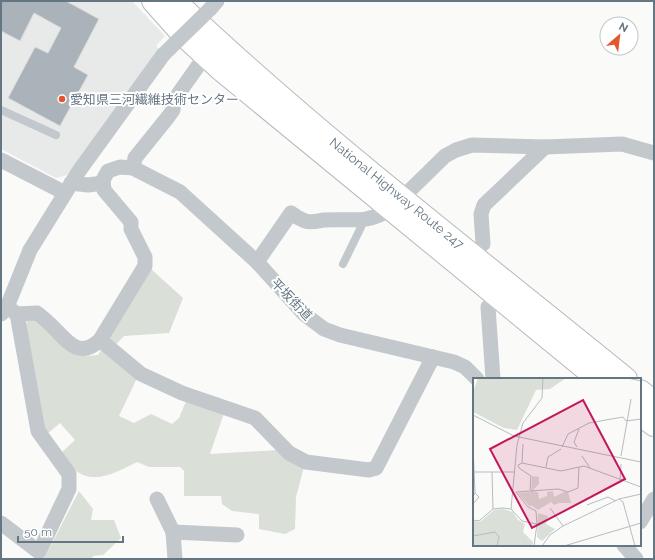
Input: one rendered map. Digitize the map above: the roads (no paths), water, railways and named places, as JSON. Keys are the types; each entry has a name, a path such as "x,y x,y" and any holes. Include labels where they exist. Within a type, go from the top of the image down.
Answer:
{"highway":[{"name":"National Highway Route 247","path":"152,1 185,37 220,69 625,378"},
{"name":"National Highway Route 247","path":"174,1 234,58 396,204 597,378"},
{"path":"641,392 654,402"},
{"path":"641,415 654,425"}],"street":[{"path":"1,523 38,556 69,489 69,474 38,431 8,312 30,250 68,188 163,54 214,5"},
{"path":"8,312 38,313 69,344 80,348 95,345 100,340 145,266 145,256 131,229 131,222 104,190 103,180 108,171 120,167 133,168 135,158 173,110 174,100 198,66"},
{"path":"257,262 291,213 304,221 314,222 322,220 364,221 378,217 396,204 445,156 456,150 472,145 545,147 622,144 654,153"},
{"path":"483,244 481,214 484,205 545,147"},
{"path":"1,160 68,188 103,183"},
{"name":"平坂街道","path":"133,168 180,192 257,262 304,314 324,329 454,362 465,367 476,378"},
{"path":"488,307 493,378"},
{"path":"100,340 141,374 182,393 255,418 290,453 306,462 369,470 376,468 433,357"},
{"path":"157,499 173,532 174,559"},
{"path":"641,520 654,499"},
{"path":"173,532 229,540"},
{"path":"625,546 636,559"}],"lane":[{"path":"1,110 56,135"},
{"path":"343,264 364,221"}],"place":[{"name":"愛知県三河繊維技術センター","path":"62,99"}]}
